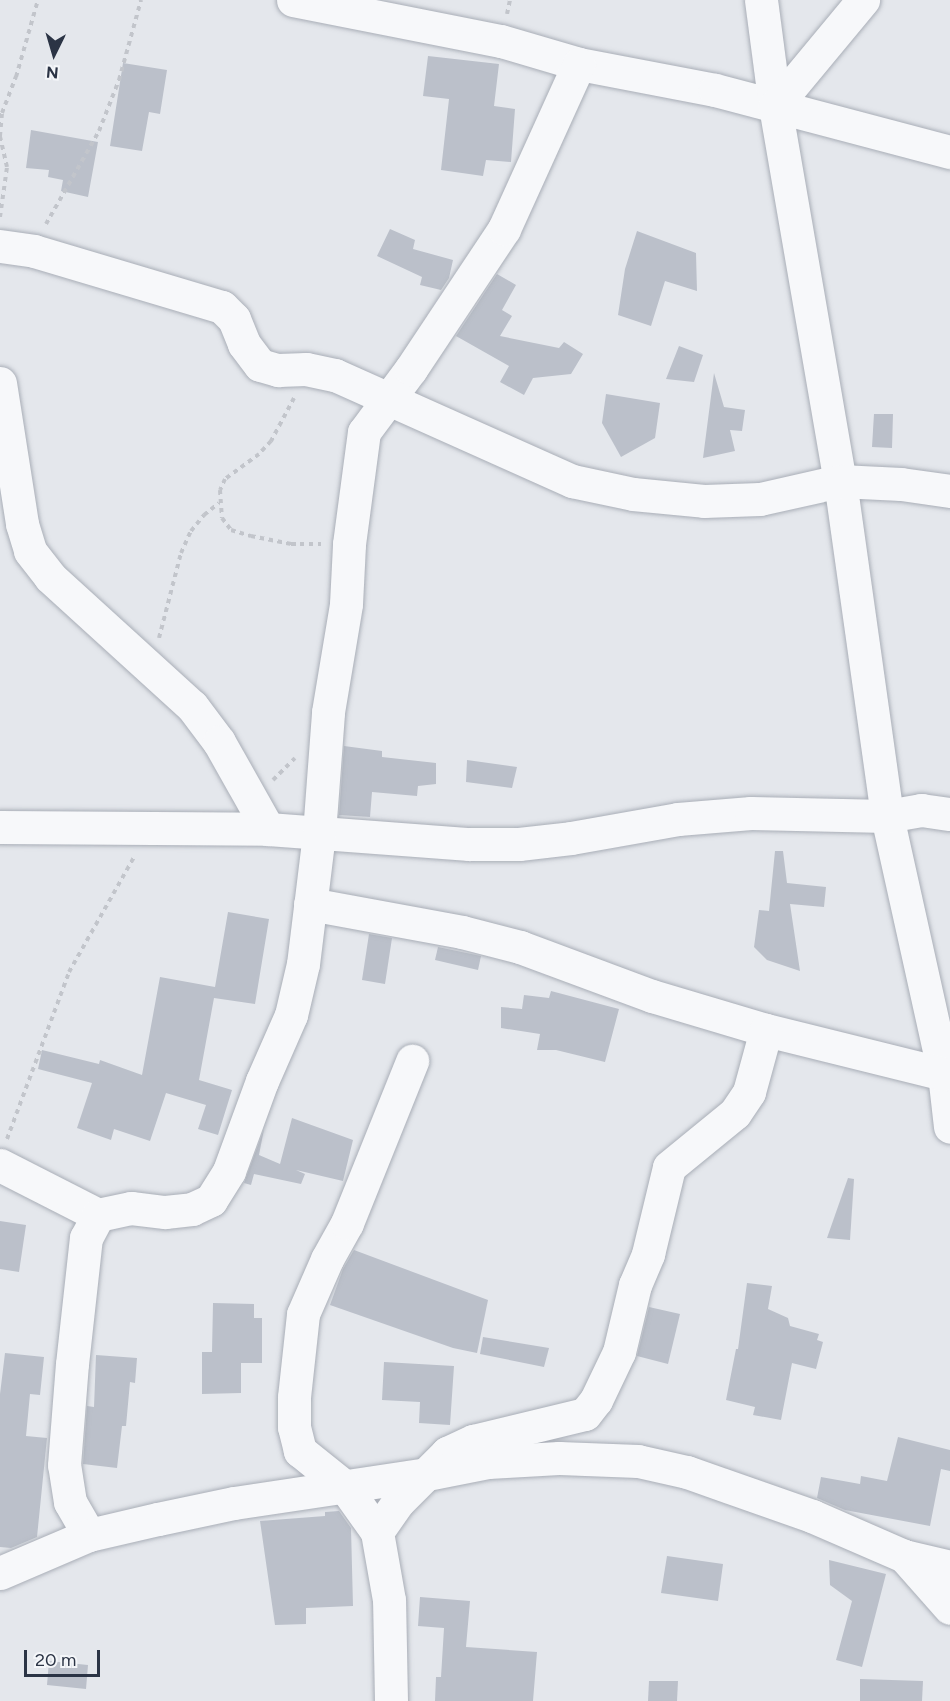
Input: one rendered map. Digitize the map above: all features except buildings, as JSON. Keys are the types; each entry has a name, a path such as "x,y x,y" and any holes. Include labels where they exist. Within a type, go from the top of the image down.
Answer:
{"street":[{"path":"293,0 501,41 579,64 715,90 950,152"},
{"path":"761,0 775,106 840,481 887,816 944,1074 950,1127"},
{"path":"775,106 863,0"},
{"path":"2,1156 98,1215 131,1208 165,1212 192,1209 211,1200 230,1171 262,1081 291,1015 303,964 319,833 328,712 346,604 349,544 364,432 411,369 504,229 579,64"},
{"path":"0,246 34,251 222,307 234,319 244,344 260,365 278,370 306,369 335,375 572,481 633,494 704,501 760,499 840,481 901,484 950,491"},
{"path":"0,383 22,524 30,551 50,577 192,706 219,742 268,829"},
{"path":"0,827 268,829 469,844 519,844 571,838 678,819 751,813 887,816 921,810 950,814"},
{"path":"310,904 462,932 520,947 652,996 766,1030 944,1074"},
{"path":"377,1532 397,1503 447,1453 473,1441 585,1414 596,1400 619,1352 635,1285 648,1254 669,1167 735,1113 749,1092 766,1030"},
{"path":"391,1701 389,1600 377,1532 345,1487 300,1451 294,1427 294,1397 303,1314 327,1259 347,1222 412,1061"},
{"path":"89,1535 70,1502 64,1465 86,1238 98,1215"},
{"path":"0,1573 89,1535 234,1503 427,1474 488,1462 559,1458 638,1461 687,1472 812,1516 904,1556 950,1568"},
{"path":"904,1556 950,1608"}],"path":[{"path":"0,218 7,166 0,136 2,113 38,0"},
{"path":"34,251 53,208 99,131 118,80 141,0"},
{"path":"306,369 289,410 271,441 259,454 225,479 220,490 222,518 231,530 291,544 349,544"},
{"path":"150,667 181,553 191,531 204,515 220,503"},
{"path":"252,798 301,749"},
{"path":"2,1156 69,972 101,911 152,828"}]}
